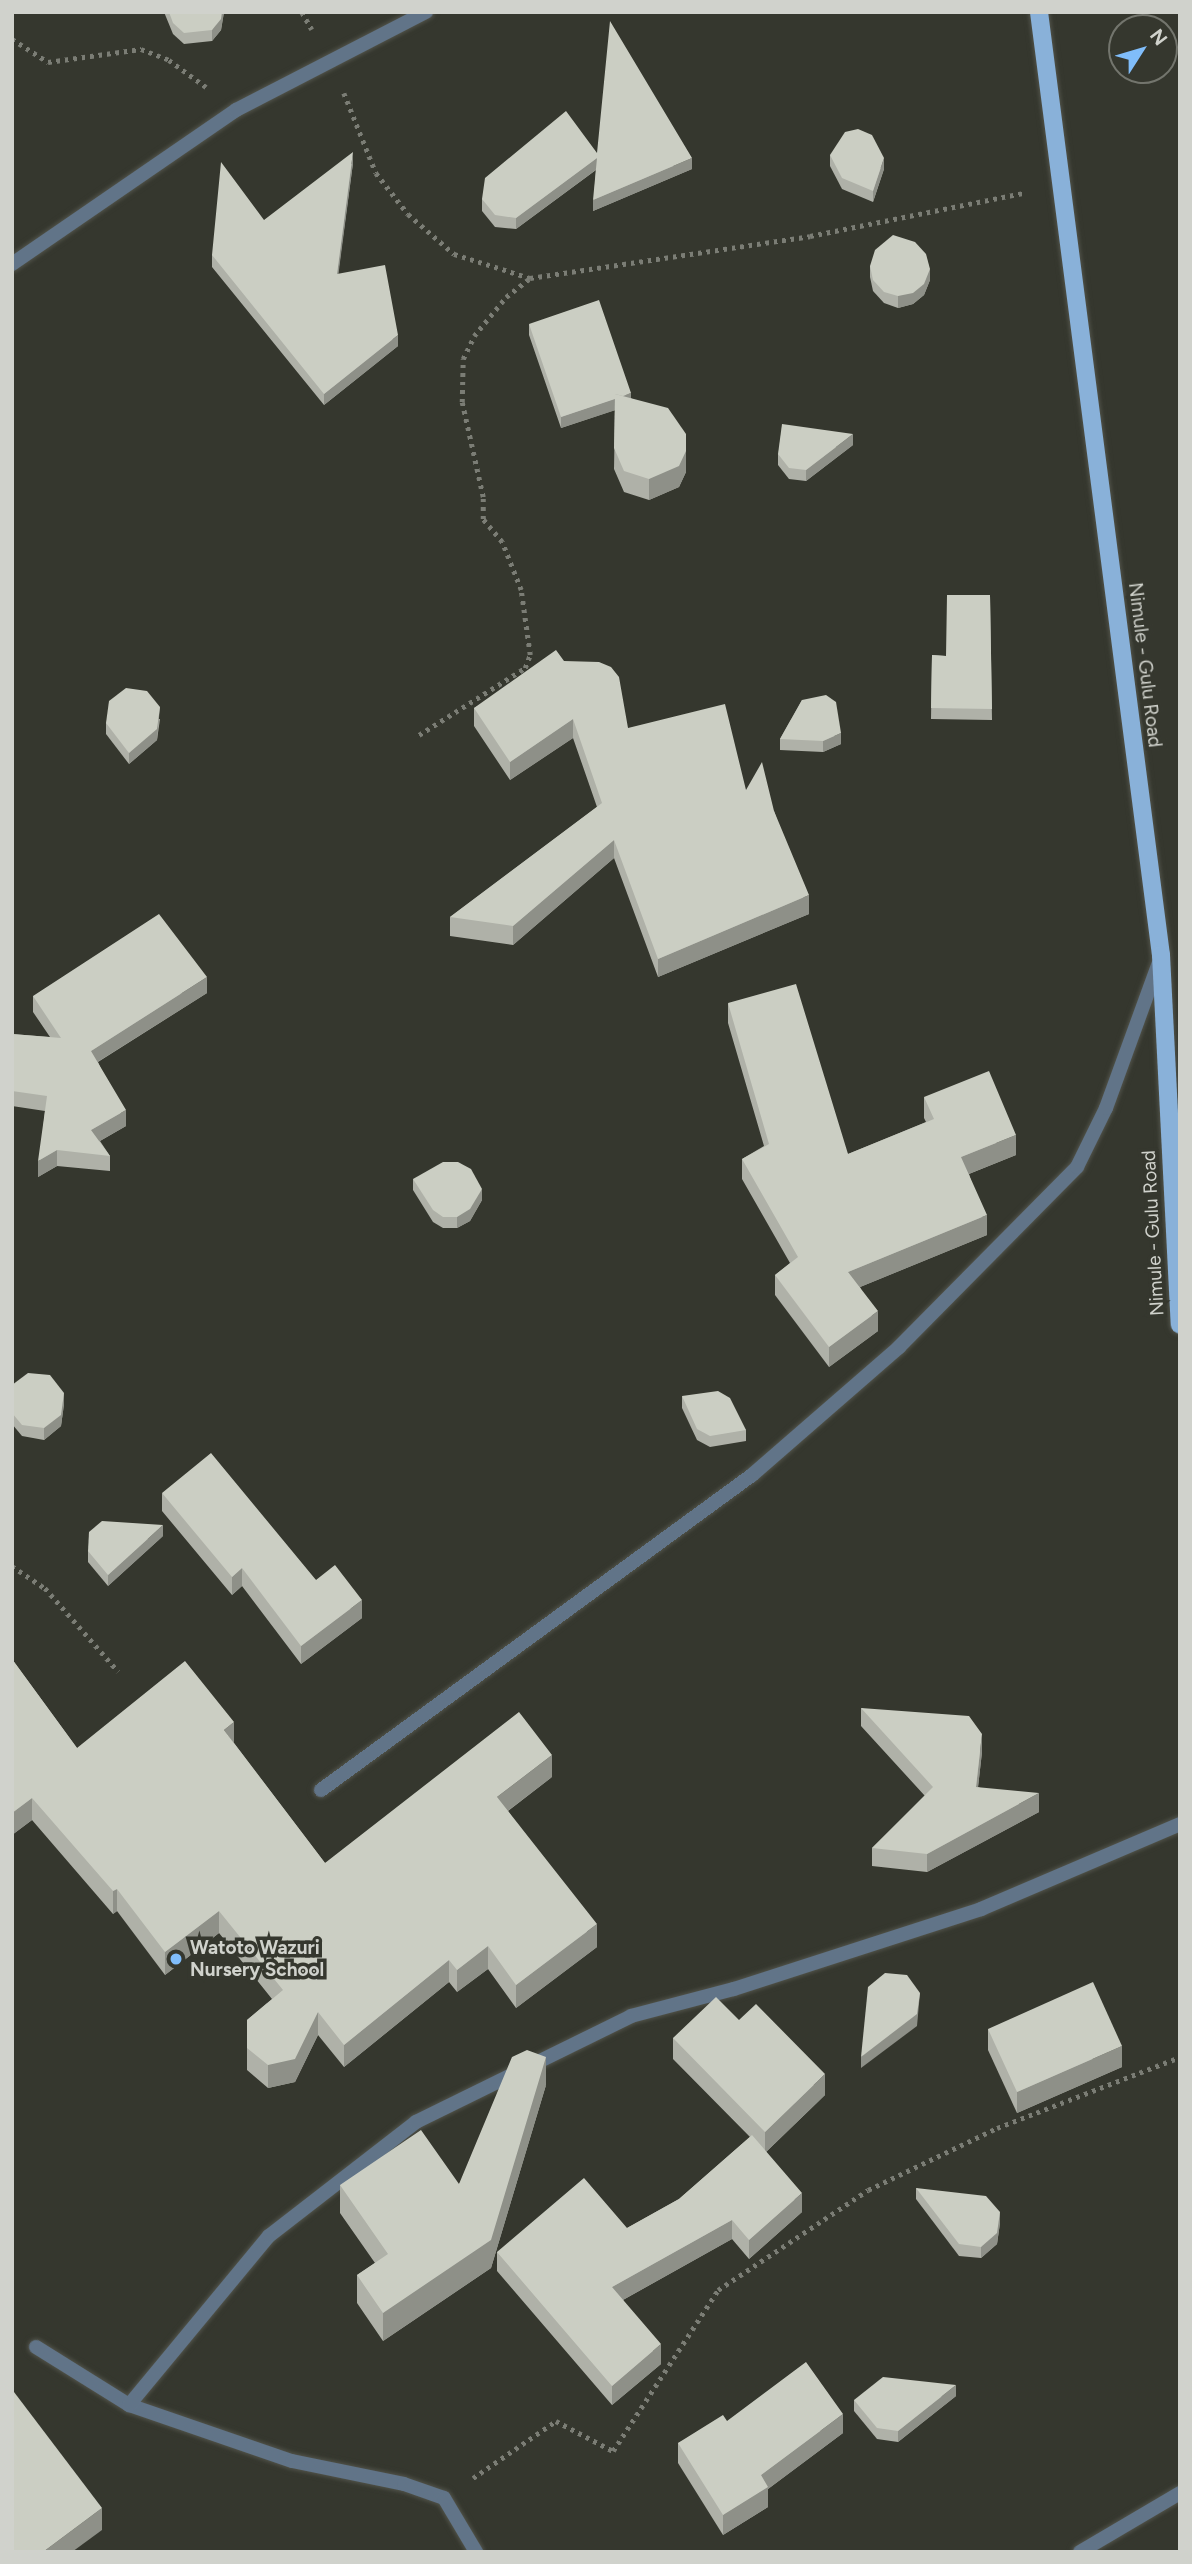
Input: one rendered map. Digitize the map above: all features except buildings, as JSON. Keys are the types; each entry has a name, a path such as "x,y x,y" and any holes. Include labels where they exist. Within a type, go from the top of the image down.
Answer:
{"main road":[{"name":"Nimule - Gulu Road","path":"1039,12 1161,956 1180,1325"}],"street":[{"path":"12,264 236,110 330,58 426,12"},
{"path":"321,1790 752,1475 908,1339 1077,1167 1106,1108 1161,956"},
{"path":"129,2405 269,2236 416,2122 631,2016 734,1989 981,1909 1180,1824"},
{"path":"36,2347 129,2405 292,2461 404,2484 444,2498 476,2552"},
{"path":"1080,2552 1180,2493"}],"path":[{"path":"12,39 48,62 141,49 169,60 236,110"},
{"path":"330,58 373,168 408,214 454,254 530,278 810,236 1062,185"},
{"path":"419,735 525,668 530,655 521,590 502,542 483,519 481,486 462,402 463,359 474,336 506,297 530,278"},
{"path":"12,1566 45,1588 118,1671"},
{"path":"444,2498 556,2421 613,2451 718,2290 868,2190 997,2128 1180,2057"}],"place":[{"name":"Watoto Wazuri Nursery School","path":"176,1959"}]}
